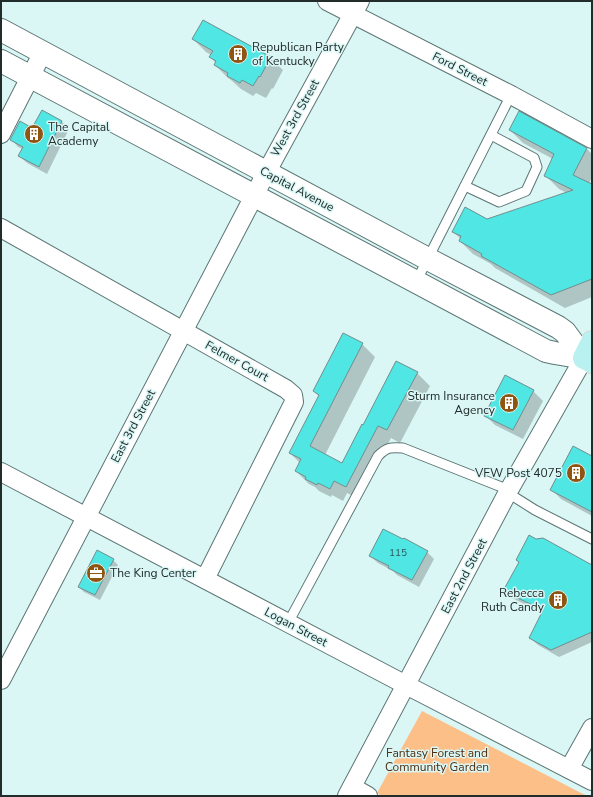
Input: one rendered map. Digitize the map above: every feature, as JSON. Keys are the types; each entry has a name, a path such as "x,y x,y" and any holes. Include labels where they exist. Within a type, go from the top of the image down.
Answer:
{"main road":[{"name":"Capital Avenue","path":"1,30 558,327 589,354"},
{"path":"1,60 546,351 555,353 589,354"}],"street":[{"name":"Ford Street","path":"327,1 356,8 592,139"},
{"name":"West 3rd Street","path":"266,172 356,8"},
{"path":"1,134 43,52"},
{"name":"East 3rd Street","path":"1,680 266,172"},
{"name":"Felmer Court","path":"1,228 286,389 293,395 294,402 206,579"},
{"name":"East 2nd Street","path":"349,792 508,492 589,354"},
{"name":"Logan Street","path":"1,472 592,782"},
{"path":"569,769 592,728"},
{"path":"349,792 368,796"}],"lane":[{"path":"416,282 511,95"},
{"path":"465,186 499,202 526,191 537,167 534,158 491,135"},
{"path":"288,623 378,456 384,450 392,447 403,448 508,492 535,510 592,539"}],"green space":[{"name":"Fantasy Forest and Community Garden","path":"422,711 587,796 382,796 377,793"}],"building":[{"name":"Republican Party of Kentucky","path":"203,20 271,57 260,77 259,76 253,86 242,80 240,83 227,76 228,73 214,65 216,61 209,57 213,51 192,39"},
{"name":"The Capital Academy","path":"42,110 62,121 39,167 18,156 23,147 10,140 20,121 32,128"},
{"path":"519,111 587,148 573,175 592,184 592,279 551,295 481,256 482,254 459,241 461,236 452,232 465,207 487,219 573,190 544,176 554,154 509,130"},
{"path":"343,333 363,343 310,446 342,463 396,361 418,372 387,430 378,426 346,487 334,481 330,489 305,479 306,477 295,471 301,459 289,453 319,395 313,391"},
{"name":"Sturm Insurance Agency","path":"505,375 534,390 513,430 484,416"},
{"name":"VFW Post 4075","path":"573,446 592,456 592,512 550,490"},
{"path":"383,529 428,551 412,580 388,568 389,566 369,556"},
{"name":"Rebecca Ruth Candy","path":"529,535 536,539 543,538 592,565 592,632 551,650 529,638 543,610 503,591 519,562 516,560"},
{"name":"The King Center","path":"97,550 114,559 95,595 78,587"}],"place":[{"name":"Republican Party of Kentucky","path":"238,54"},
{"name":"The Capital Academy","path":"34,134"},
{"name":"Sturm Insurance Agency","path":"509,403"},
{"name":"VFW Post 4075","path":"576,473"},
{"name":"The King Center","path":"96,573"},
{"name":"Rebecca Ruth Candy","path":"558,600"}]}
